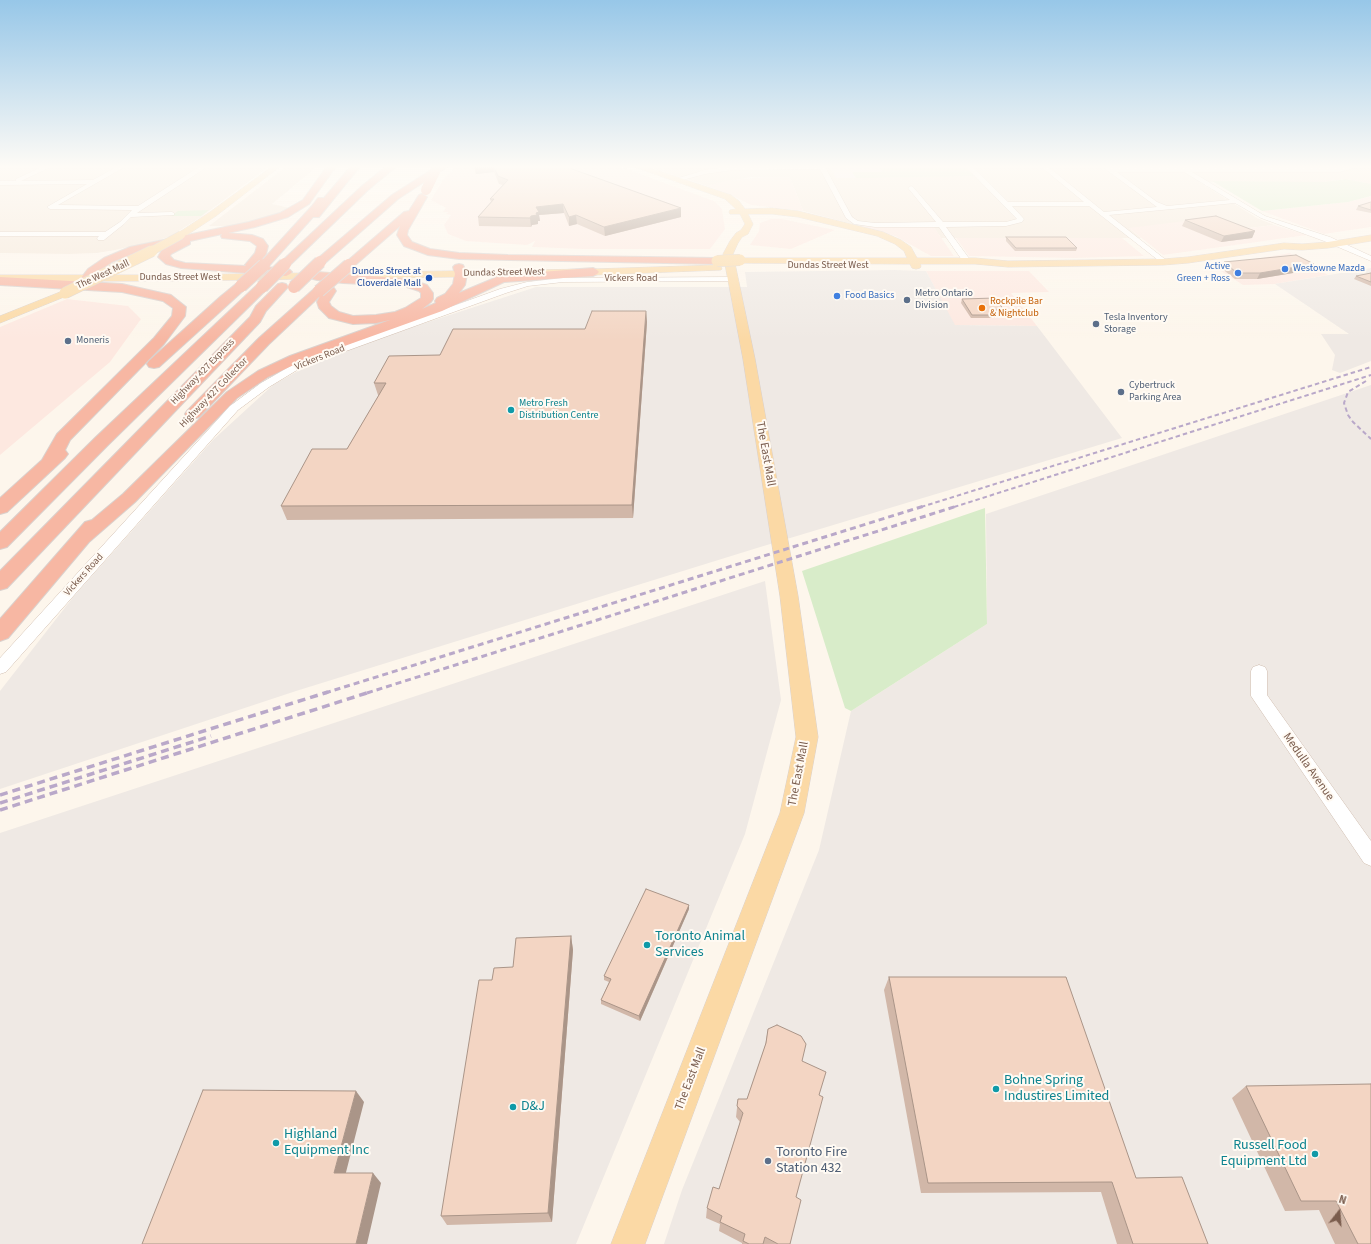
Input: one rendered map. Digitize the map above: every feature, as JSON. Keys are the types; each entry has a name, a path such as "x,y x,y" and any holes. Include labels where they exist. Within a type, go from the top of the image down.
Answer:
{"highway":[{"path":"90,274 108,260 134,249 257,223"},
{"path":"268,261 302,223"},
{"path":"236,286 284,248 307,223"},
{"name":"Highway 427 Express","path":"0,543 102,441 262,287 286,268 330,223"},
{"path":"288,287 320,262 365,223"},
{"name":"Highway 427 Collector","path":"0,633 84,537 114,498 224,381 322,286 354,262 398,223"},
{"path":"407,223 402,235 404,240 412,246 433,253 477,257 729,267"},
{"path":"0,508 224,300 236,286 251,265 260,254 263,246 259,241 252,238 212,237 189,241 166,252 164,257 170,262 185,266 286,268"},
{"path":"288,287 304,265 329,241"},
{"path":"408,318 449,297 459,285 460,271"},
{"path":"84,537 129,498 232,395 263,374 295,359 436,308 502,279 593,272"},
{"path":"0,279 149,292 167,298 180,308 178,316 159,341 62,438 49,463"},
{"path":"343,279 402,282 423,288 427,296 424,302 420,305 410,311 398,315 376,319 353,320 334,315 325,308 322,286 343,279"},
{"name":"Highway 427 Express","path":"0,582 255,319 271,309 288,287"}],"main road":[{"name":"The West Mall","path":"0,320 65,293 146,255 199,223"},
{"name":"The East Mall","path":"628,1244 792,813 806,737 789,596 749,359 729,267 728,254 733,243 735,223"},
{"name":"The East Mall","path":"736,223 745,232 749,224"},
{"path":"836,223 880,234 898,242 904,247 911,264"},
{"name":"Dundas Street West","path":"1284,246 1289,243 1359,234 1371,235"},
{"name":"Dundas Street West","path":"911,264 996,266 1008,264 1163,262 1188,260 1284,246 1302,247 1339,244 1371,238"},
{"name":"Dundas Street West","path":"0,270 322,286 460,271 911,264 967,261 994,261 1008,264"},
{"name":"Dundas Street West","path":"0,279 90,274 286,268 593,272 729,267"},
{"path":"0,313 13,315"}],"street":[{"path":"0,234 103,236 122,223"},
{"path":"862,223 1010,223"},
{"path":"1114,223 1163,262"},
{"path":"1281,223 1328,239 1371,259"},
{"path":"941,224 967,261"},
{"name":"Vickers Road","path":"0,668 234,408 265,385 299,365 503,291 527,284 729,267"},
{"name":"Medulla Avenue","path":"1259,671 1259,696 1371,858"}],"shaded area":[{"path":"0,223 191,223 171,236 159,240 97,253 0,253"},
{"path":"213,223 246,223 235,226 209,226"},
{"path":"445,223 724,223 725,229 710,249 583,249 532,247 535,241 527,245 466,241 448,234 444,225"},
{"path":"760,223 802,223 835,230 791,249 750,245 759,231"},
{"path":"849,223 1269,223 1274,225 1241,229 1129,228 1141,238 941,238 933,226 860,226"},
{"path":"1169,223 1230,223 1241,229 1274,225 1307,235 1163,255 1129,228"},
{"path":"1294,223 1371,223 1371,227 1324,234"},
{"path":"860,226 933,226 954,256 931,256 895,236"},
{"path":"956,238 1122,238 1144,256 1074,258 969,256"},
{"path":"1290,253 1328,275 1275,284 1243,285 1213,266"},
{"path":"1371,268 1371,361 1340,373 1332,370 1335,355 1321,334 1349,334 1275,284"},
{"path":"926,271 1029,271 1049,292 1011,293 1037,326 954,325"},
{"path":"926,271 955,325 1037,326 1122,438 757,548 296,691 0,789 0,691 74,596 213,440 273,385 314,362 388,335 536,287 747,287 745,272"},
{"path":"67,299 128,306 141,319 110,362 0,455 0,327"},
{"path":"1371,385 1371,1244 664,1244 682,1190 819,850 851,711 987,624 986,514"},
{"path":"765,581 781,700 745,834 576,1244 0,1244 0,833"}],"green space":[{"path":"985,508 987,624 851,711 845,708 802,571"}],"building":[{"path":"595,223 620,223 604,227"},
{"path":"1192,223 1234,223 1255,231 1224,236"},
{"path":"1006,237 1066,237 1077,248 1016,248"},
{"path":"1296,255 1314,264 1260,273 1237,273 1224,262"},
{"path":"1371,273 1371,282 1356,276"},
{"name":"Rockpile Bar & Nightclub","path":"995,298 1004,310 993,310 996,315 972,315 962,299"},
{"name":"Metro Fresh Distribution Centre","path":"592,311 646,311 632,505 281,506 312,449 347,449 386,383 374,383 389,356 440,355 453,329 585,329"},
{"name":"Toronto Animal Services","path":"646,889 689,905 639,1016 601,1000 611,979 604,976"},
{"name":"D&J","path":"571,936 548,1213 441,1216 479,980 492,980 494,968 513,967 516,938"},
{"name":"Bohne Spring Industires Limited","path":"889,977 1066,977 1136,1178 1182,1177 1208,1244 1133,1244 1112,1182 928,1183"},
{"name":"Toronto Fire Station 432","path":"777,1025 801,1036 806,1044 802,1061 826,1072 819,1095 823,1097 796,1197 801,1200 790,1244 778,1244 765,1237 763,1244 749,1244 743,1241 745,1234 720,1222 722,1216 707,1208 713,1187 719,1189 743,1113 737,1106 738,1099 747,1099 766,1043 768,1029"},
{"name":"Russell Food Equipment Ltd","path":"1371,1084 1371,1244 1358,1244 1336,1201 1301,1201 1246,1086"},
{"name":"Highland Equipment Inc","path":"203,1090 356,1091 334,1173 373,1173 356,1244 142,1244"}],"railway":[{"path":"921,507 1371,367"},
{"path":"954,507 1371,375"},
{"path":"1366,381 1348,392 1344,403 1348,415 1353,422 1371,439"},
{"path":"325,693 924,506"},
{"path":"367,693 957,506"},
{"path":"0,795 328,692"},
{"path":"0,810 370,692"},
{"path":"0,803 211,736"}],"place":[{"name":"Westowne Mazda","path":"1285,269"},
{"name":"Active Green + Ross","path":"1238,273"},
{"name":"Dundas Street at Cloverdale Mall","path":"429,278"},
{"name":"Food Basics","path":"837,296"},
{"name":"Metro Ontario Division","path":"907,300"},
{"name":"Rockpile Bar & Nightclub","path":"982,308"},
{"name":"Tesla Inventory Storage","path":"1096,324"},
{"name":"Moneris","path":"68,341"},
{"name":"Cybertruck Parking Area","path":"1121,392"},
{"name":"Metro Fresh Distribution Centre","path":"511,410"},
{"name":"Toronto Animal Services","path":"647,945"},
{"name":"Bohne Spring Industires Limited","path":"996,1089"},
{"name":"D&J","path":"513,1107"},
{"name":"Highland Equipment Inc","path":"276,1143"},
{"name":"Russell Food Equipment Ltd","path":"1315,1154"},
{"name":"Toronto Fire Station 432","path":"768,1161"}]}
